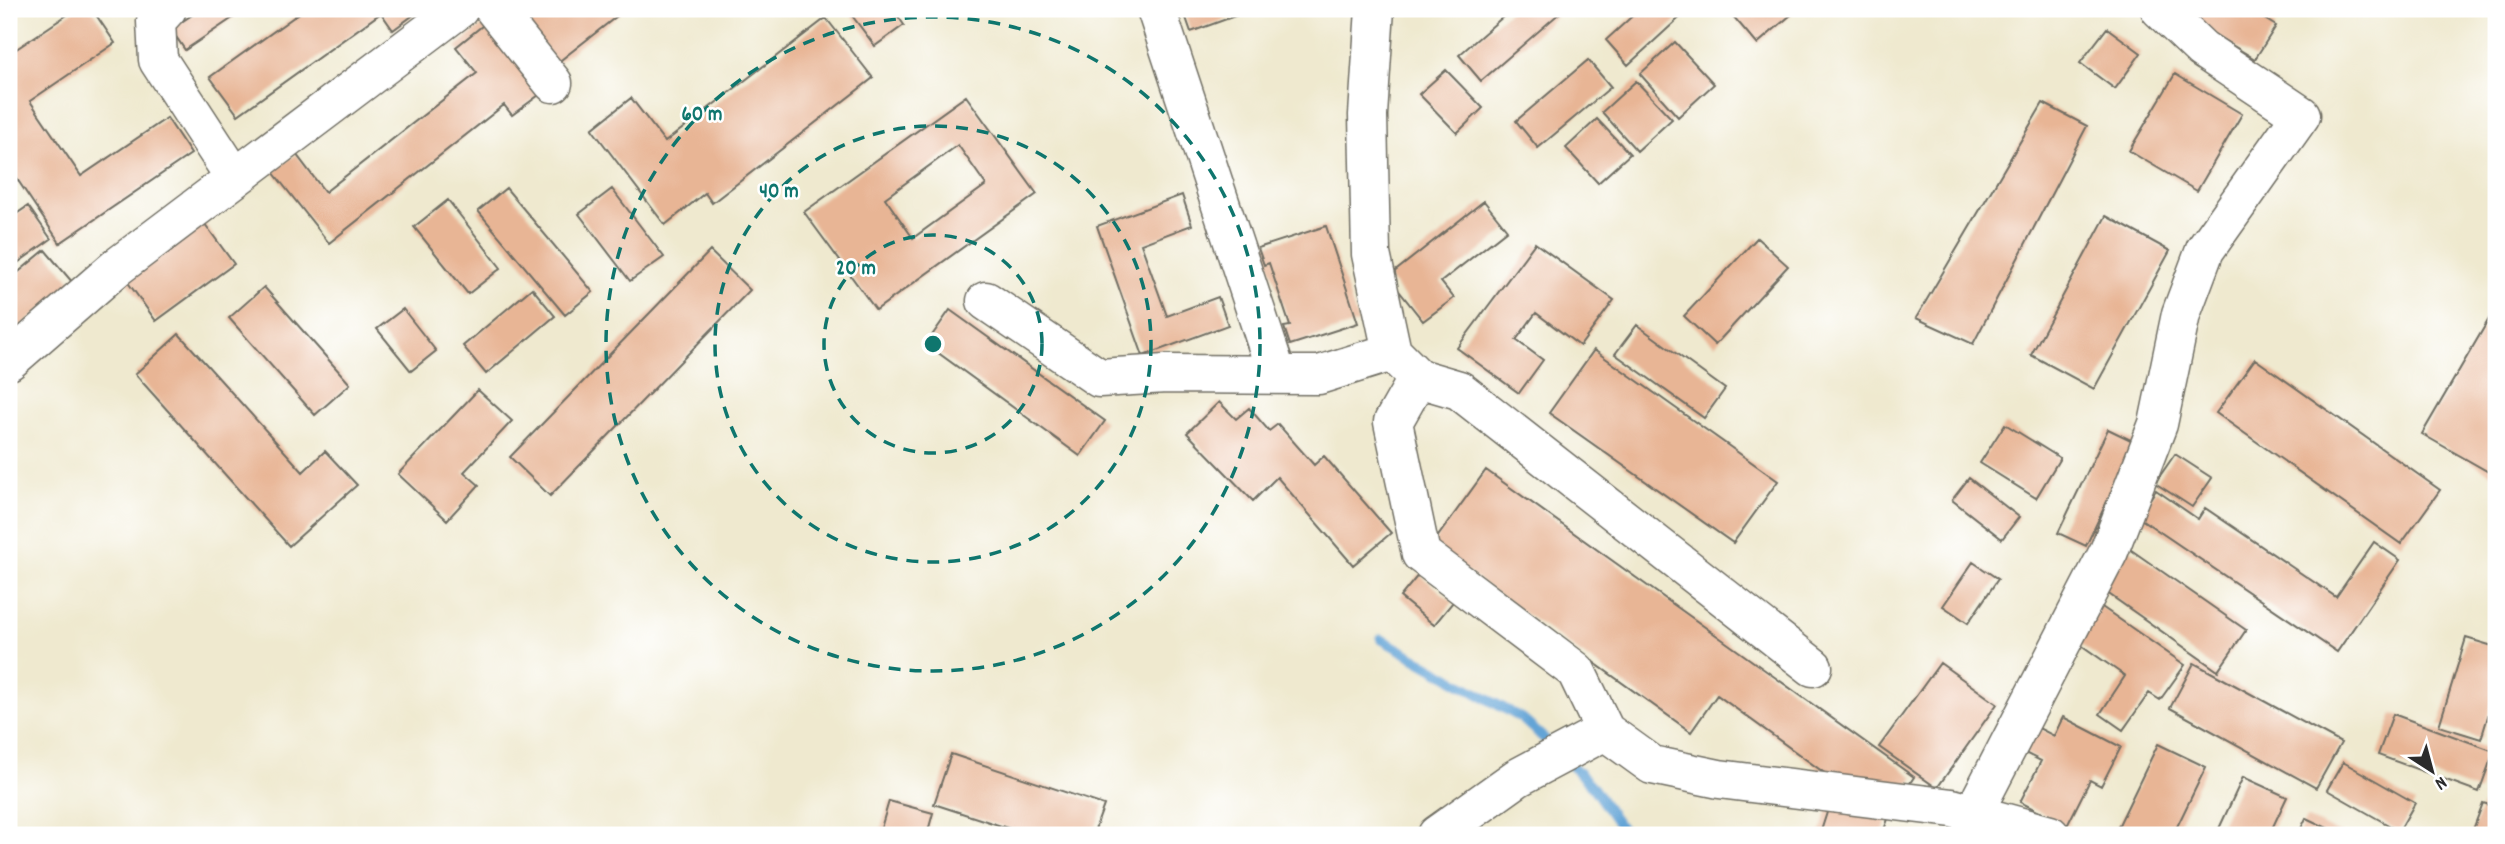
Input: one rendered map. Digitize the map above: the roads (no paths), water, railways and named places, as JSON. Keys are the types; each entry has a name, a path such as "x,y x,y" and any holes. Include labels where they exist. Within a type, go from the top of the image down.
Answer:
{"street":[{"path":"167,9 156,21 158,60 235,178"},
{"path":"9,361 117,267 459,9"},
{"path":"494,9 553,83"},
{"path":"1156,9 1267,375"},
{"path":"1375,9 1368,115 1371,254 1405,365 1393,422 1421,554 1576,671 1605,731 1652,765 1719,779 1952,808 2050,835"},
{"path":"1973,814 2109,551 2158,424 2181,314 2204,250 2301,115 2202,49 2160,9"},
{"path":"986,301 1099,378 1166,374 1320,375 1405,365 1459,390 1813,667"},
{"path":"1437,835 1517,778 1605,731"}],"waterway":[{"path":"1381,639 1521,718 1556,749"},
{"path":"1567,761 1591,785 1626,835"}]}
